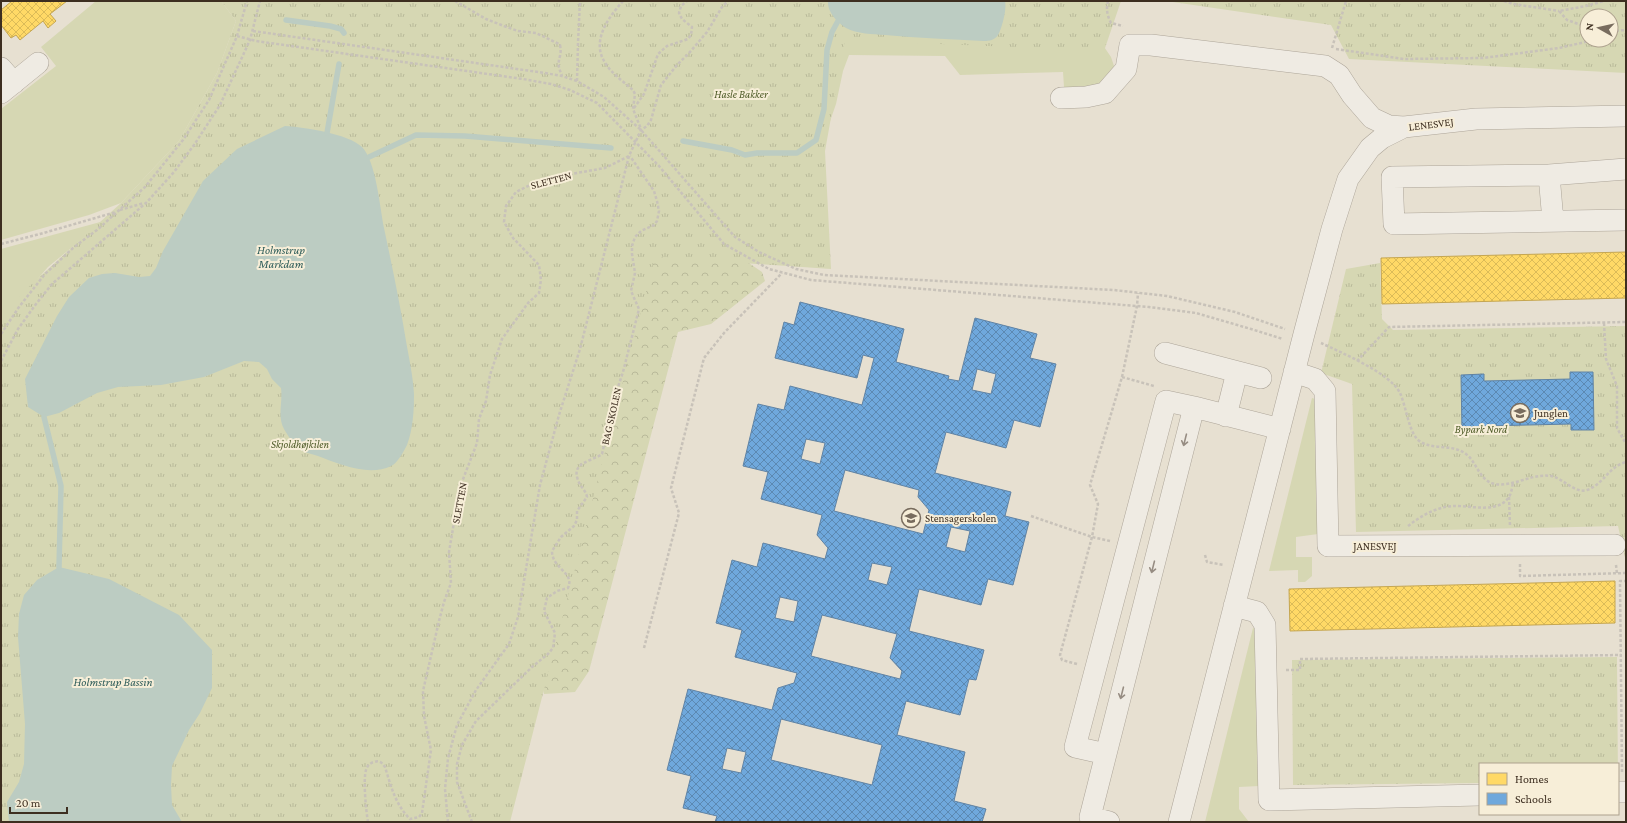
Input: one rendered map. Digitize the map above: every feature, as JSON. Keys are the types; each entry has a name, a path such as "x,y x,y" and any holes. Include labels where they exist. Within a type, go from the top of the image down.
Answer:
{"street":[{"path":"1061,98 1086,97 1105,93 1126,69 1130,45 1329,57 1352,95 1372,118 1388,126 1404,127"},
{"path":"5,81 38,62"},
{"name":"LENESVEJ","path":"1302,340 1332,229 1348,179 1370,148 1382,138 1404,127 1476,119 1626,116"},
{"path":"1626,169 1549,175 1392,177 1394,224 1626,220"},
{"path":"1549,175 1553,221"},
{"path":"1179,822 1302,340"},
{"path":"1165,353 1261,378"},
{"path":"1226,416 1237,372"},
{"name":"JANESVEJ","path":"1294,372 1315,379 1325,391 1328,546 1394,546 1515,538 1615,545"},
{"path":"1106,754 1075,746 1166,401 1280,429"},
{"path":"1096,820 1106,754 1194,407"},
{"path":"1234,606 1257,612 1265,625 1269,800 1479,795"}],"path":[{"path":"1,334 19,307 45,274 73,248 97,230 145,187 183,140 209,100 237,36 247,1"},
{"path":"1,361 18,329 52,284 147,202 174,172 194,145 220,104 250,40 260,1"},
{"path":"455,1 486,19 518,32 536,33 560,45 561,49 558,68 562,76"},
{"path":"577,81 580,1"},
{"path":"623,1 613,13 603,31 599,43 606,65 633,90 635,94 633,109 641,130"},
{"path":"633,109 644,94 658,54 667,46 688,39 691,35 692,27 682,19 679,13 681,6 687,1"},
{"path":"448,822 445,789 448,758 457,725 476,690 509,644 518,617 540,484 559,415 580,349 629,156 641,130 647,126 651,120 661,85 707,32 722,7 728,1"},
{"path":"1108,1 1108,17 1111,22 1125,26"},
{"path":"1346,1 1329,57 1404,59 1483,58 1559,48 1579,43"},
{"path":"1504,1 1513,4 1559,11 1604,1"},
{"path":"1559,11 1568,20 1579,24"},
{"path":"253,31 562,76 577,81 604,97 641,130 735,237 759,252 796,269 824,275 1106,290 1167,296 1201,303 1235,312 1357,361 1385,377 1399,392 1417,439 1427,444 1452,448 1466,454 1483,477 1494,484 1513,483 1540,475 1553,476 1576,489 1586,491 1597,485 1614,467 1626,462"},
{"path":"237,36 250,40 551,84 570,90 597,103 659,166 724,244 769,269 782,273 826,282 1137,306 1196,313 1251,329 1302,340"},
{"name":"SLETTEN","path":"368,822 366,808 366,771 372,762 376,761 381,762 385,767 398,804 404,813 410,819 419,817 422,813 431,750 424,716 423,691 438,621 451,583 449,552 460,487 477,443 480,419 486,401 490,375 502,339 528,303 539,293 541,280 539,265 513,238 504,222 506,206 516,192 534,183 554,177 605,168 629,156"},
{"name":"BAG SKOLEN","path":"472,822 457,782 457,764 462,745 476,721 553,648 555,633 554,628 546,615 544,606 547,598 557,591 568,588 570,578 554,562 552,551 561,537 574,526 577,520 577,511 587,497 586,492 578,482 576,472 582,463 595,459 602,454 616,393 623,372 639,309 631,291 635,273 632,246 635,237 641,231 654,225 657,221 659,211 654,191 629,156"},
{"path":"1,244 147,202"},
{"path":"644,648 678,513 671,488 704,358 724,333 782,273"},
{"path":"1095,668 1062,660 1060,655 1092,537 1098,504 1090,485 1122,377 1137,306 1138,293"},
{"path":"1357,361 1389,327 1626,322"},
{"path":"1604,323 1606,359 1617,386 1617,428 1626,444"},
{"path":"1513,483 1509,496 1520,576 1626,574"},
{"path":"1394,546 1407,526 1418,518 1434,510 1453,506 1486,508 1501,503 1509,496"},
{"path":"1031,516 1092,537 1128,546"},
{"path":"1205,555 1207,562 1244,570"},
{"path":"1622,786 1620,581 1626,581"},
{"path":"1266,670 1300,670 1300,660 1620,656"}],"green space":[{"path":"96,1 221,1 236,21 217,73 179,141 121,203 89,215 1,240 1,109 56,66 41,47"},
{"name":"Skjoldhøjkilen","path":"221,1 1121,1 1104,51 845,40 825,151 831,269 655,257 510,822 1,822 1,326 23,292 121,203 179,141 217,73 236,21"},
{"path":"1166,1 1626,1 1626,73 1349,59 1331,25"},
{"path":"1096,35 1111,57 1114,66 1105,80 1094,87 1087,88 1064,87 1063,72 960,75 945,56 849,55 843,71 836,104 828,127 835,37"},
{"path":"674,212 762,272 765,281 711,324 678,332 589,671 575,692 544,694 539,671 552,472"},
{"path":"104,221 48,267 23,296 1,329 1,249"},
{"name":"Bypark Nord","path":"1380,263 1382,319 1393,330 1626,326 1626,562 1618,526 1356,532 1352,384 1321,373 1346,269"},
{"path":"1312,398 1315,399 1318,534 1296,537 1296,557 1312,557 1312,576 1305,582 1298,582 1298,570 1269,571"},
{"path":"1253,628 1256,629 1259,786 1239,787 1239,809 1249,822 1205,822"},
{"path":"1617,657 1618,763 1479,763 1479,783 1293,785 1292,660"}],"water":[{"path":"828,1 1005,1 1005,13 1000,32 997,37 990,40 984,41 897,36 865,33 846,28 836,20 831,13"},
{"name":"Holmstrup Markdam","path":"285,126 326,132 347,138 356,142 362,147 371,163 377,185 384,228 399,299 411,367 414,394 411,433 407,445 396,463 382,469 364,470 345,466 301,450 291,440 282,424 281,388 272,379 267,369 259,362 244,361 204,377 161,385 118,387 97,393 59,413 44,417 28,407 25,379 57,316 69,297 89,278 102,274 115,273 139,277 150,276 156,268 163,251 203,181 237,149"},
{"name":"Holmstrup Bassin","path":"59,567 109,579 179,615 212,650 212,688 200,713 189,730 172,766 172,805 182,822 9,822 7,802 19,782 24,764 25,724 18,637 19,614 24,595 37,580"}],"building: Homes":[{"path":"12,1 67,1 50,14 56,21 48,28 43,21 20,40 16,35 11,38 1,25 1,10"},
{"path":"1626,252 1626,298 1382,304 1381,258"},
{"path":"1615,581 1615,623 1290,631 1289,589"}],"building: Schools":[{"path":"800,302 904,329 896,362 949,376 948,379 959,381 975,318 1037,334 1030,358 1056,364 1040,427 1014,420 1006,448 946,432 935,473 1011,492 1005,516 1029,522 1013,585 988,579 981,605 919,589 909,631 984,650 976,680 969,679 960,715 906,701 897,735 965,752 954,801 986,809 982,822 715,822 717,816 683,808 691,776 667,770 688,689 772,710 778,688 794,683 797,673 735,657 742,630 716,623 732,560 757,567 763,543 825,559 828,548 817,535 822,515 761,499 768,472 743,466 758,404 784,410 790,386 862,405 874,358 863,355 857,378 775,358 784,322 794,325","holes":["977,369 996,374 991,394 972,390","806,439 825,443 820,464 801,459","845,470 919,490 918,497 929,510 923,534 834,511","951,527 970,531 965,552 946,547","872,563 892,567 887,585 868,580","780,597 798,601 794,622 775,618","822,615 897,634 890,658 902,671 900,679 811,656","781,719 882,745 872,785 771,760","727,748 746,752 741,773 722,769"]},
{"path":"1570,372 1593,372 1594,430 1571,430 1571,424 1485,426 1486,432 1462,432 1461,375 1484,374 1484,381 1570,379"}],"waterway":[{"path":"286,20 330,26 341,29 344,33"},
{"path":"683,141 732,150 745,155 757,153 797,153 816,140 824,109 827,50 832,32 838,21"},
{"path":"327,133 339,64"},
{"path":"369,157 416,135 465,136 611,148"},
{"path":"44,417 61,486 59,567"}],"place":[{"name":"Junglen","path":"1520,413"},
{"name":"Stensagerskolen","path":"911,518"}],"park label":[{"name":"Hasle Bakker","path":"741,94"}]}
